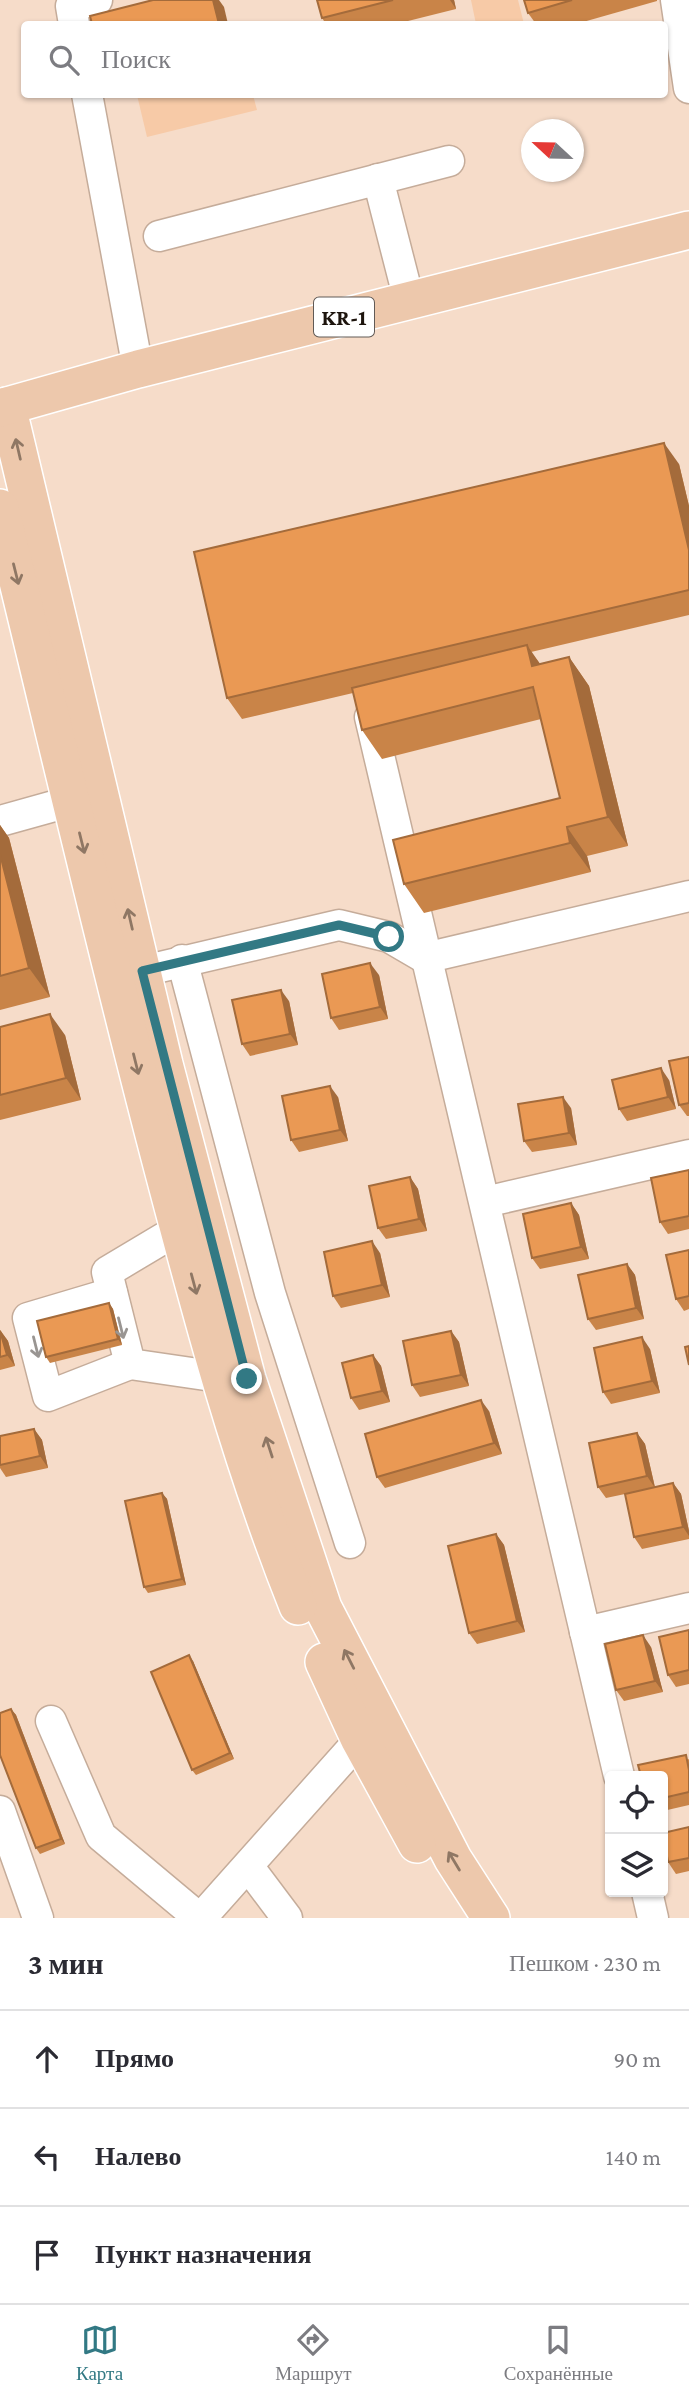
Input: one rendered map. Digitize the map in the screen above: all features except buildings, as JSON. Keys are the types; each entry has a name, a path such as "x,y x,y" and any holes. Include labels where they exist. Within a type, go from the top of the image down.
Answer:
{"main road":[{"name":"KR-1","path":"4,407 138,369 689,230"},
{"path":"4,407 128,974 233,1377 370,1728 432,1871 464,1918"},
{"path":"0,508 72,801 128,974"},
{"path":"370,1728 491,1918"}],"street":[{"path":"74,21 71,6 97,0"},
{"path":"676,0 680,74"},
{"path":"88,98 138,369"},
{"path":"159,236 449,161"},
{"path":"377,179 409,300"},
{"path":"370,717 618,1771"},
{"path":"0,821 72,801"},
{"path":"128,974 339,925 389,937 425,958 689,896"},
{"path":"182,960 270,1293 350,1543"},
{"path":"485,1202 689,1155"},
{"path":"130,1364 107,1272 192,1225"},
{"path":"112,1293 28,1318 48,1396 130,1364 233,1377"},
{"path":"584,1632 689,1608"},
{"path":"51,1721 101,1836 200,1918 370,1728"},
{"path":"0,1811 38,1918"},
{"path":"248,1866 287,1918"},
{"path":"648,1897 653,1918"}],"shaded area":[{"path":"471,0 518,0 523,21 475,21"},
{"path":"138,98 254,98 257,110 147,137"}],"route":[{"path":"247,1379 142,971 339,925 389,937"}]}
